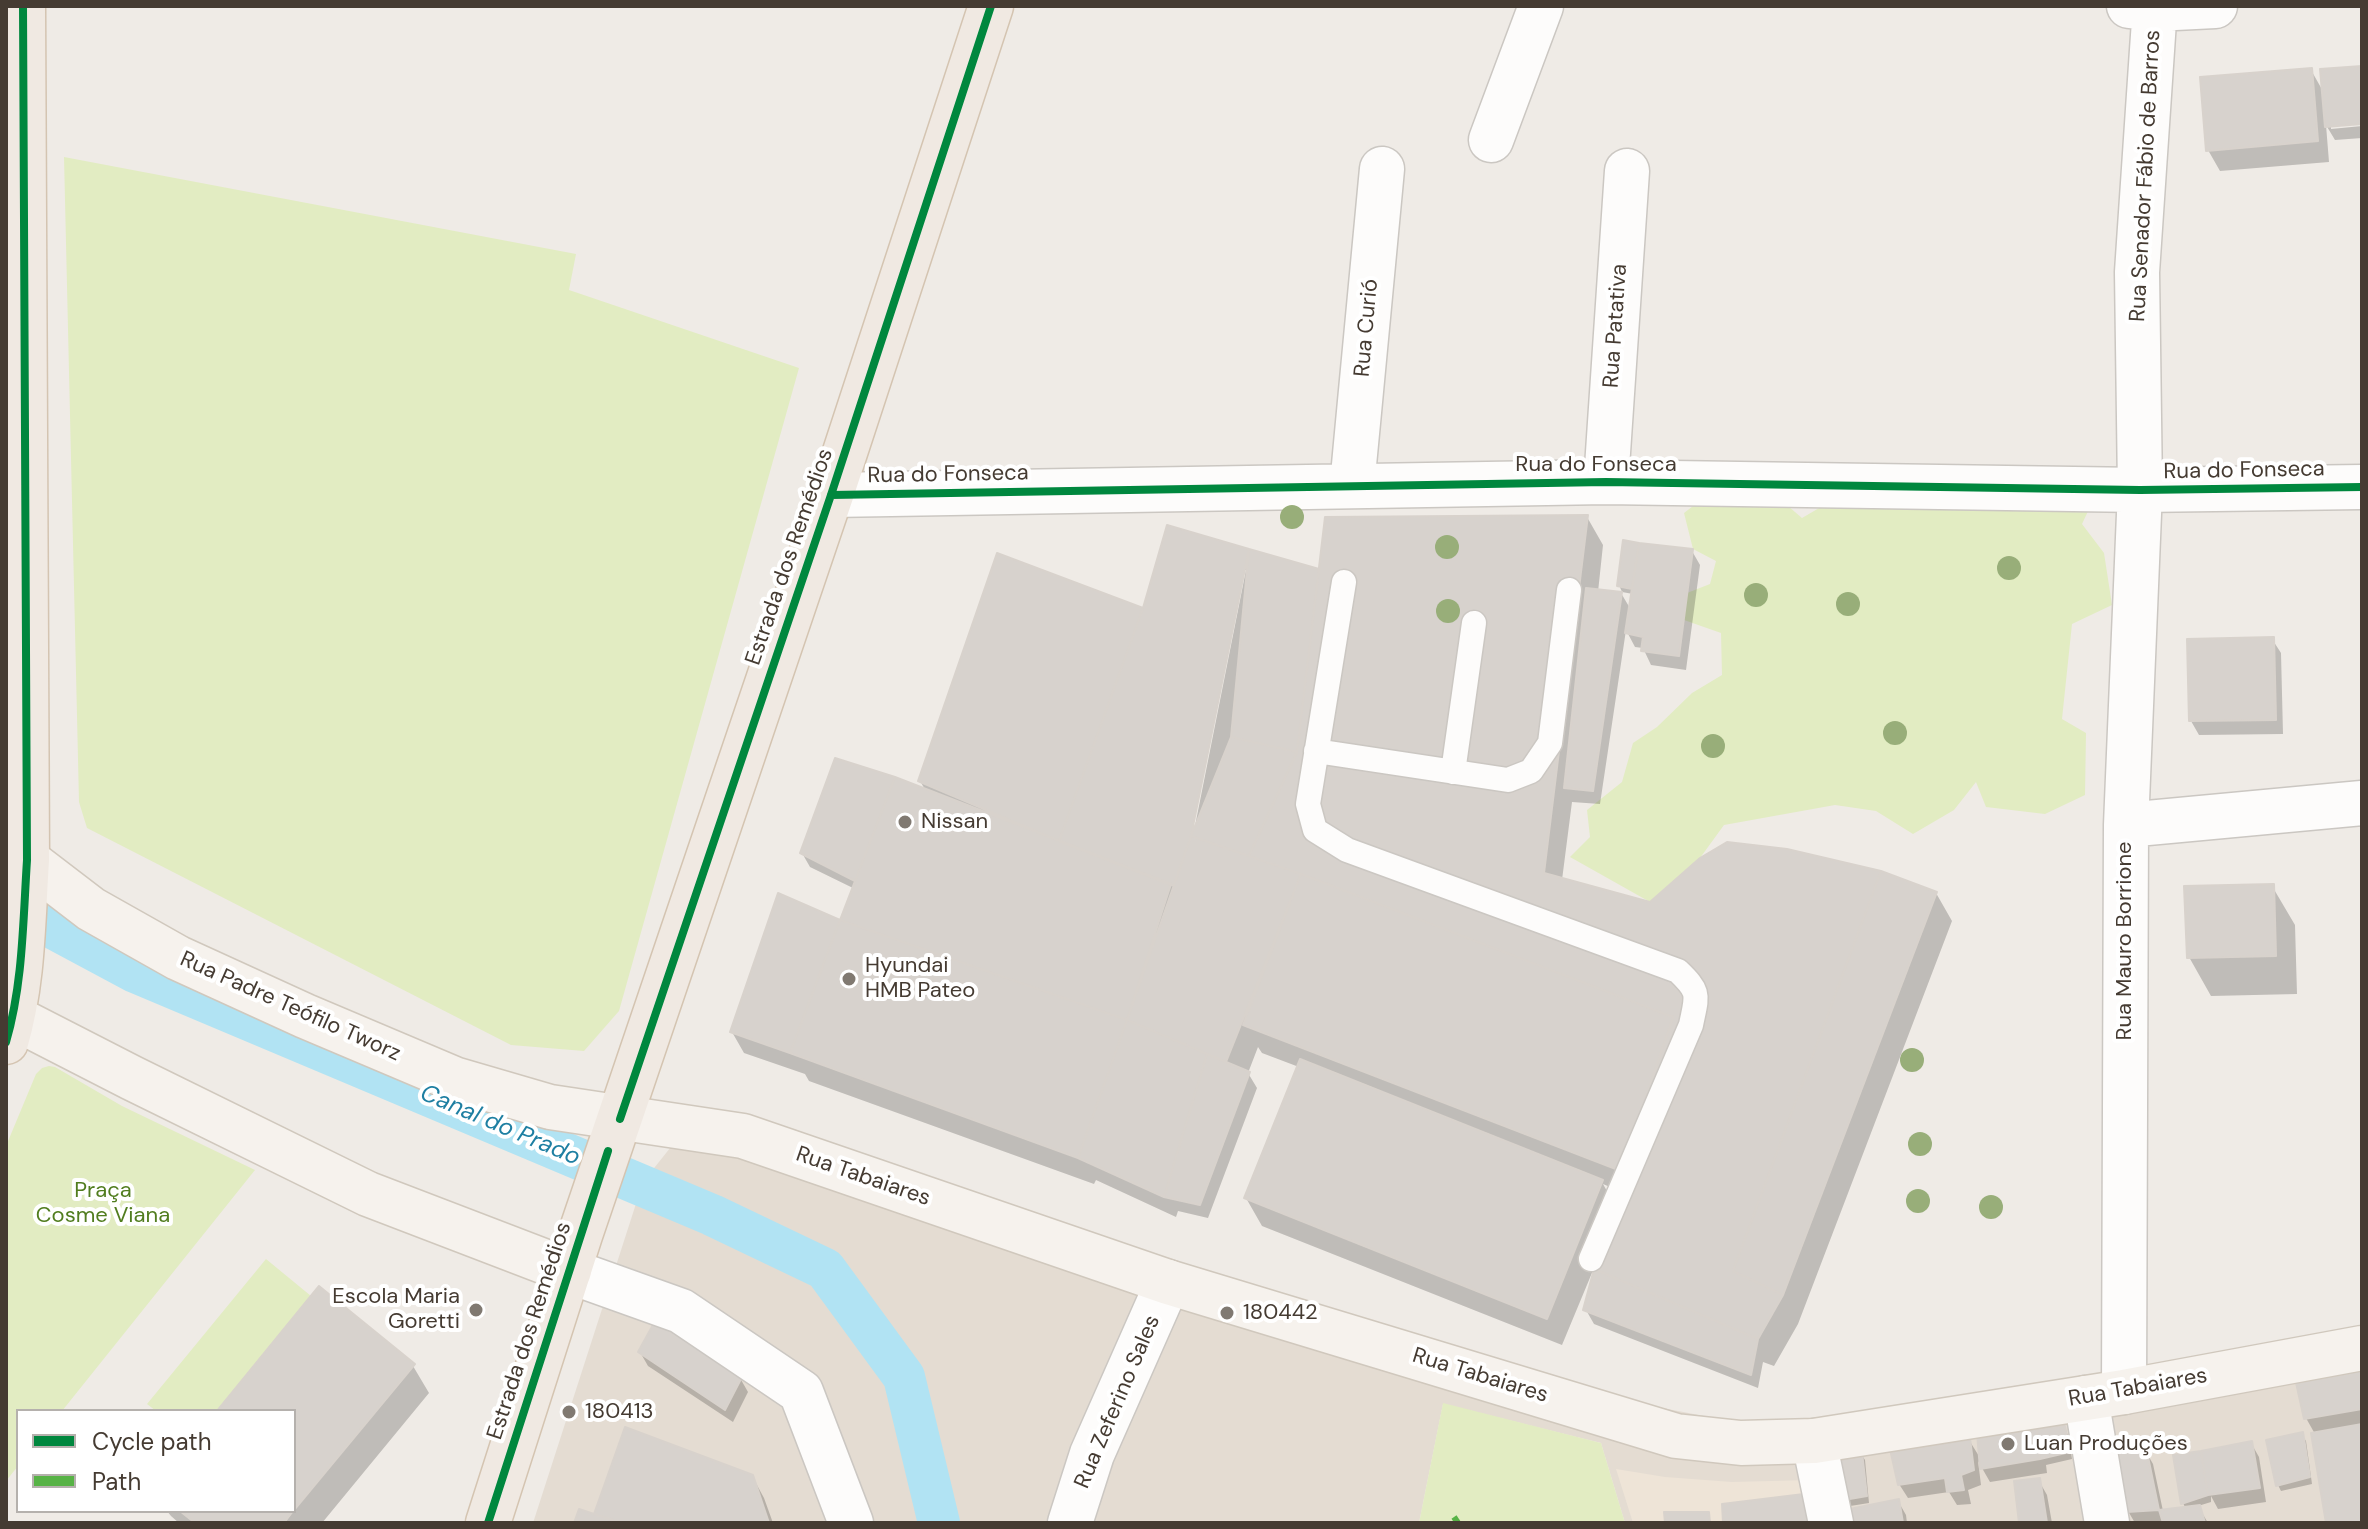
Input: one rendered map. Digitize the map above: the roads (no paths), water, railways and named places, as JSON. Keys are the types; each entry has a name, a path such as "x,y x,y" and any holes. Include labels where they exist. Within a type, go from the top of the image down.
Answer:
{"main road":[{"path":"23,6 26,877 20,964 8,1023 132,1078 368,1194 574,1253"},
{"name":"Estrada dos Remédios","path":"488,1523 574,1253 831,495 991,6"},
{"name":"Rua Padre Teófilo Tworz","path":"26,877 178,958 305,1016 454,1079 550,1107 614,1135"},
{"name":"Rua Tabaiares","path":"614,1135 686,1126 743,1136 1168,1282 1676,1436 1741,1443 1814,1441 2105,1395 2362,1348"}],"street":[{"path":"1491,140 1541,6"},
{"path":"2146,7 2215,6"},
{"name":"Rua Senador Fábio de Barros","path":"2140,490 2137,272 2146,7"},
{"name":"Rua Curió","path":"1352,486 1382,169"},
{"name":"Rua Patativa","path":"1606,482 1627,171"},
{"name":"Rua do Fonseca","path":"831,495 1606,482 2140,490 2362,487"},
{"name":"Rua Mauro Borrione","path":"2107,1523 2105,1395 2140,490"},
{"path":"2126,825 2362,803"},
{"path":"574,1253 681,1311 801,1392 851,1523"},
{"name":"Rua Zeferino Sales","path":"1070,1523 1092,1454 1168,1282"},
{"path":"1814,1441 1831,1523"}],"lane":[{"path":"1344,582 1308,804 1315,830 1347,850 1678,971 1693,986 1697,996 1691,1025 1591,1259"},
{"path":"1316,751 1508,780 1531,771 1550,743 1569,590"},
{"path":"1453,772 1474,623"}],"waterway":[{"name":"Canal do Prado","path":"6,903 135,972 712,1215 825,1269 904,1377 939,1523"}],"place":[{"name":"Nissan","path":"905,822"},
{"name":"Hyundai HMB Pateo","path":"849,979"},
{"name":"Escola Maria Goretti","path":"476,1310"},
{"name":"180442","path":"1227,1313"},
{"name":"180413","path":"569,1412"},
{"name":"Luan Produções","path":"2008,1444"}],"park label":[{"name":"Praça Cosme Viana","path":"103,1204"}]}
